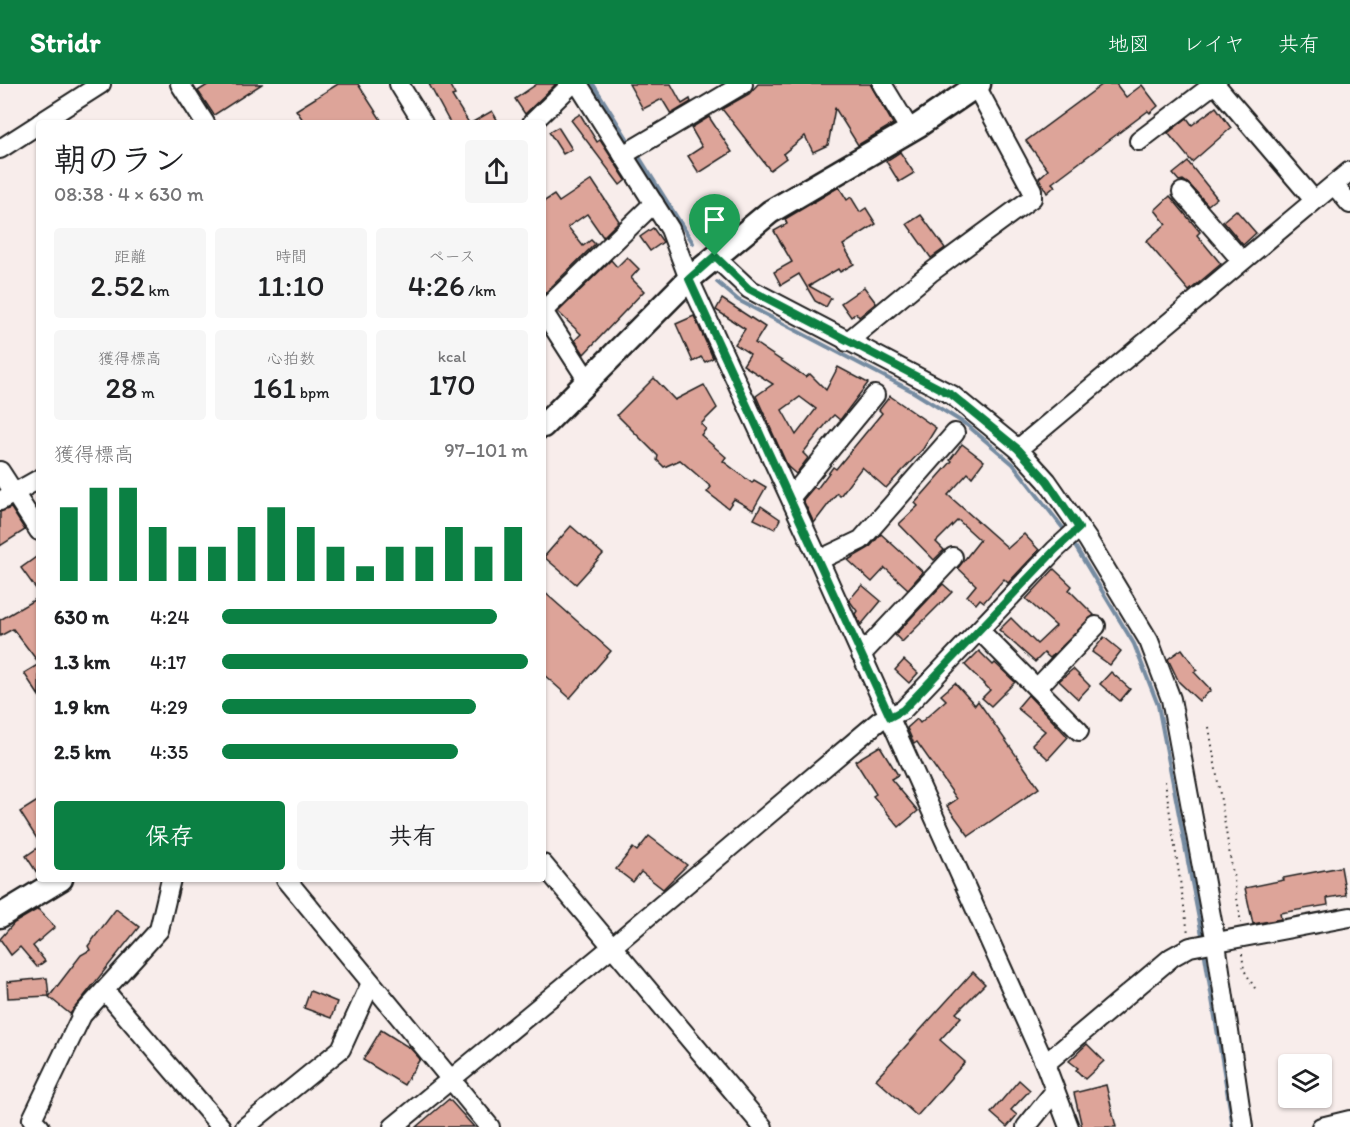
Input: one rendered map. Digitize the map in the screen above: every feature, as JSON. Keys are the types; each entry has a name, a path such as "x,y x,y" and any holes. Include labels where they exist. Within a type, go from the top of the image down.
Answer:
{"main road":[{"path":"546,423 689,279 770,212 910,130 977,85"},
{"path":"0,916 56,882"}],"street":[{"path":"45,120 101,84"},
{"path":"180,84 203,120"},
{"path":"399,84 421,120"},
{"path":"535,120 572,84"},
{"path":"578,84 625,154 670,229 689,279 791,497 1045,1064 1069,1127"},
{"path":"625,154 743,84"},
{"path":"882,84 910,130"},
{"path":"1139,141 1215,84 1314,200"},
{"path":"847,342 939,267 1032,198 1032,190 977,85"},
{"path":"0,148 36,126"},
{"path":"1018,449 1350,171"},
{"path":"1334,185 1350,204"},
{"path":"1182,192 1241,261"},
{"path":"546,308 654,203"},
{"path":"715,256 749,289 952,395 1018,449 1047,481 1069,537 1149,641 1171,699 1202,945 1243,1127"},
{"path":"546,316 588,381"},
{"path":"791,497 875,395"},
{"path":"819,560 861,540 955,433"},
{"path":"0,471 7,497 36,528"},
{"path":"7,497 36,480"},
{"path":"393,1127 613,946 879,721 903,710 1069,537"},
{"path":"861,655 953,556"},
{"path":"1037,688 1096,626"},
{"path":"979,630 1080,731"},
{"path":"546,868 763,1127"},
{"path":"40,1127 32,1119 82,1015 106,992 159,930 170,882"},
{"path":"288,882 490,1127"},
{"path":"1045,1064 1172,957 1202,945 1350,916"},
{"path":"246,1127 341,1048 371,983"},
{"path":"106,992 221,1127"},
{"path":"1026,1127 1055,1091"},
{"path":"1321,1127 1350,1120"}],"path":[{"path":"1209,727 1244,970 1256,990"},
{"path":"1165,781 1202,945"}],"building":[{"path":"209,84 262,84 214,115 198,91"},
{"path":"338,84 358,84 381,120 303,120 296,110"},
{"path":"429,84 449,84 455,95 452,96 467,120 448,120"},
{"path":"537,84 556,84 525,114 515,99"},
{"path":"629,84 671,84 682,104 690,99 691,102 671,114 662,99 643,109"},
{"path":"758,84 870,84 893,124 858,145 835,108 828,145 813,152 805,136 783,154 786,158 770,170 722,109 749,94"},
{"path":"1103,84 1116,84 1126,97 1142,85 1158,106 1150,113 1148,111 1052,183 1055,186 1047,193 1039,178 1048,170 1026,141"},
{"path":"1216,107 1231,128 1192,162 1168,133 1187,118 1192,125"},
{"path":"492,111 497,120 476,120"},
{"path":"580,114 597,142 600,140 626,180 620,185 571,120"},
{"path":"709,117 732,152 699,173 688,156 702,147 691,128"},
{"path":"558,127 572,149 563,154 549,132"},
{"path":"900,152 914,173 899,182 886,161"},
{"path":"1188,162 1217,198 1208,205 1190,185 1183,180 1179,181 1173,174"},
{"path":"592,180 619,221 603,237 587,214 568,227 583,246 591,240 595,244 546,292 546,200 554,195 559,202"},
{"path":"839,187 847,200 851,197 860,212 866,208 876,224 843,245 854,264 840,272 838,269 809,286 831,298 826,307 815,301 799,274 781,285 774,272 792,262 774,231 787,224 785,219"},
{"path":"1170,196 1200,232 1197,235 1221,264 1189,291 1146,241 1166,224 1155,210"},
{"path":"1236,210 1256,233 1243,245 1223,221"},
{"path":"921,215 945,248 931,258 907,224"},
{"path":"653,228 663,242 650,251 640,237"},
{"path":"627,257 639,269 631,278 644,291 584,354 575,340 581,334 558,312 611,260 617,267"},
{"path":"864,287 876,303 859,317 856,313 851,317 841,303"},
{"path":"722,299 765,327 755,343 806,377 810,374 826,390 838,367 868,383 840,420 834,415 803,453 808,458 796,474 788,467 756,396 773,384 743,365 750,354 735,344 745,329 716,310","holes":["800,397 816,409 796,435 782,410"]},
{"path":"694,316 713,358 705,362 701,357 693,362 676,324"},
{"path":"654,378 675,400 704,385 717,408 701,424 706,429 701,435 726,457 723,461 752,483 754,480 766,487 753,510 734,499 728,508 707,492 711,487 680,460 664,467 657,460 658,456 617,415"},
{"path":"890,396 936,428 923,449 886,488 862,467 840,496 837,493 814,523 803,500 814,487 817,489 833,467 836,469 882,413 879,410"},
{"path":"962,444 984,461 972,477 968,473 948,495 1008,548 1024,534 1039,550 1008,583 1004,579 984,602 980,599 976,604 967,596 976,585 958,568 980,540 958,520 936,542 944,550 934,560 899,524 918,506 915,503 952,461 950,460"},
{"path":"761,506 780,519 775,529 754,519"},
{"path":"11,508 25,530 0,546 0,512"},
{"path":"571,526 603,554 576,584 546,559 546,555"},
{"path":"881,534 923,572 908,589 885,568 872,582 848,560 869,548"},
{"path":"36,557 36,589 21,568"},
{"path":"1054,569 1072,586 1069,590 1094,615 1050,658 1044,653 1035,662 999,630 1011,618 1037,644 1056,626 1026,599"},
{"path":"943,584 952,592 902,642 895,635"},
{"path":"862,585 881,601 861,625 855,614 857,611 849,600"},
{"path":"546,594 611,651 570,698 546,677"},
{"path":"36,599 36,659 13,629 0,636 0,620"},
{"path":"1104,637 1121,651 1110,665 1092,652"},
{"path":"1182,649 1197,670 1194,672 1211,690 1199,701 1179,682 1168,659"},
{"path":"979,651 1015,682 991,706 982,698 990,690 965,665"},
{"path":"904,660 918,673 909,683 895,670"},
{"path":"36,666 36,691 24,673"},
{"path":"1073,669 1090,686 1078,699 1059,681"},
{"path":"1111,672 1130,689 1120,701 1100,684"},
{"path":"955,683 975,705 978,701 1039,788 969,836 947,806 957,799 917,742 914,744 907,728 917,719 920,723 946,700 941,695"},
{"path":"1028,695 1068,737 1048,759 1032,744 1045,731 1017,708"},
{"path":"880,746 898,775 891,779 918,811 899,827 873,796 876,794 855,761"},
{"path":"36,802 36,837 20,812"},
{"path":"649,836 687,865 663,889 641,872 633,882 616,869 633,848 637,851"},
{"path":"36,849 36,871 26,856"},
{"path":"1341,867 1346,895 1327,898 1328,905 1280,913 1281,919 1253,924 1245,888"},
{"path":"38,909 55,927 33,946 45,961 37,967 20,947 11,955 0,939 14,923"},
{"path":"116,909 139,927 70,1014 49,997 81,955 90,950 88,946"},
{"path":"973,972 985,984 956,1013 961,1017 940,1040 965,1062 917,1116 876,1079"},
{"path":"47,978 49,996 8,998 7,982"},
{"path":"310,991 337,1002 331,1018 304,1008"},
{"path":"381,1030 410,1048 420,1059 404,1085 363,1060"},
{"path":"1087,1044 1104,1061 1085,1079 1076,1070 1078,1068 1069,1061"},
{"path":"1019,1080 1030,1090 1011,1110 1017,1115 1007,1127 991,1113"},
{"path":"1106,1085 1116,1127 1082,1127 1074,1093"},
{"path":"449,1099 474,1127 416,1127"}],"waterway":[{"path":"593,84 630,143"},
{"path":"636,152 693,243"},
{"path":"717,282 738,300 912,391 967,425 1013,464 1066,532"},
{"path":"1072,541 1134,644 1158,705 1203,940"},
{"path":"1204,950 1233,1127"}],"route":[{"path":"715,256 749,289 952,395 1018,449 1047,481 1079,528 1055,550 903,710 890,717 689,279 715,256"}]}
